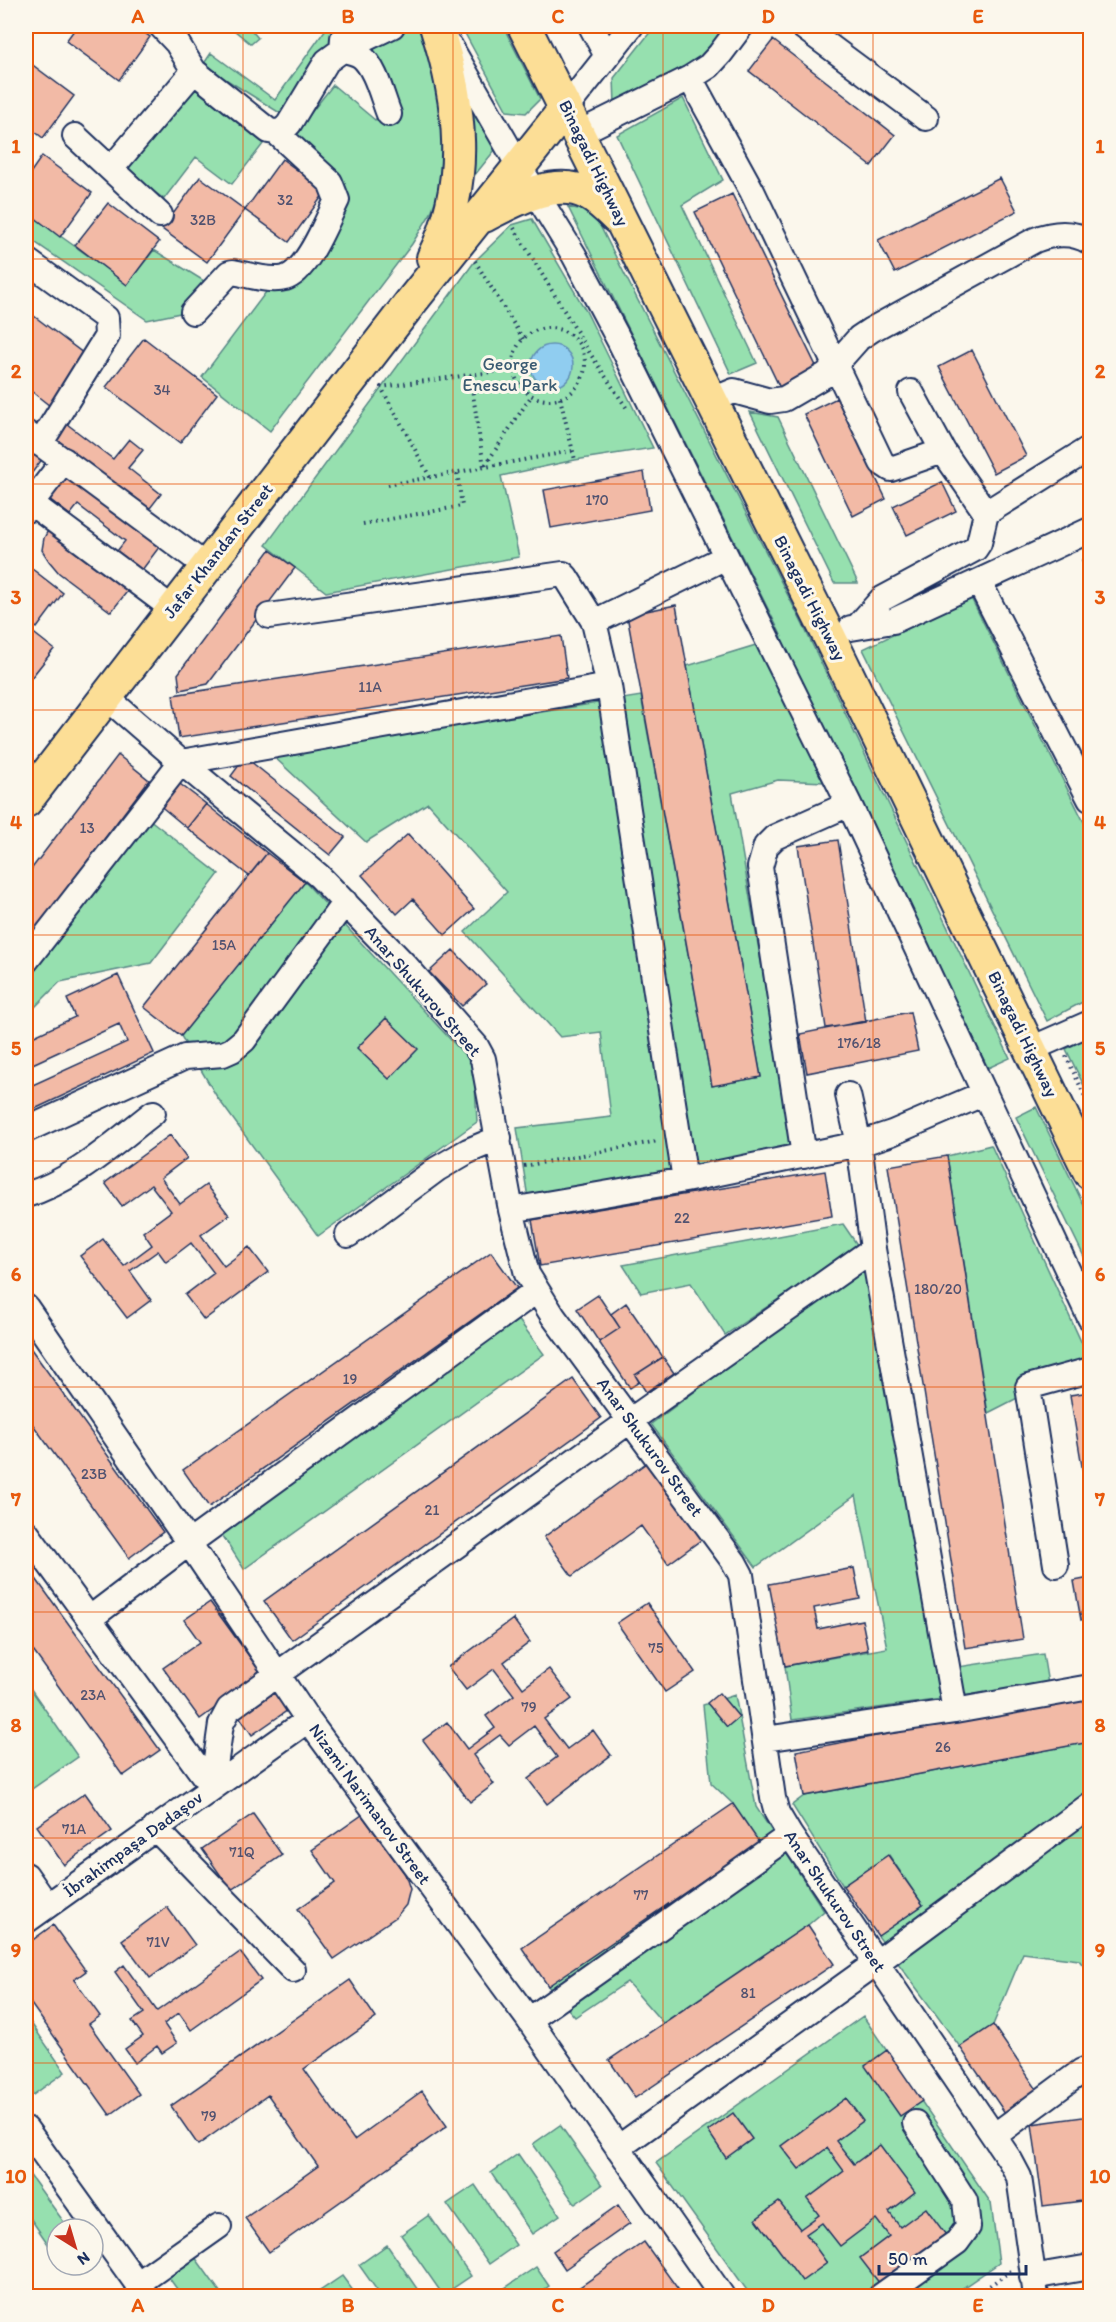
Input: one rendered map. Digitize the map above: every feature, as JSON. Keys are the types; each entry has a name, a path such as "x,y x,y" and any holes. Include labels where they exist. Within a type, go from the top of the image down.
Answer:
{"main road":[{"path":"411,302 437,250 455,181 459,131 456,103 437,26"},
{"name":"Binagadi Highway","path":"524,26 830,638 1090,1173"},
{"path":"411,302 546,134 573,120"},
{"path":"473,223 504,206 536,193 563,188 586,193 599,201 625,225"},
{"name":"Jafar Khandan Street","path":"26,801 411,302"}],"street":[{"path":"161,26 177,43 194,71 269,131 277,133 330,182 337,200 304,264 294,273 285,278 264,278 229,273 193,312"},
{"path":"342,50 343,38 356,26"},
{"path":"277,133 289,124 327,61 342,50 392,26"},
{"path":"437,26 574,255 615,332 849,804 1090,1318"},
{"path":"591,26 607,56"},
{"path":"573,120 607,56 631,26"},
{"path":"573,120 690,78 709,66 741,26"},
{"path":"802,26 926,118"},
{"path":"342,50 354,52 363,58 389,114"},
{"path":"111,169 194,71"},
{"path":"690,78 752,190 882,464 891,469 943,451"},
{"path":"494,124 518,139 534,138 546,134"},
{"path":"75,135 160,215"},
{"path":"710,400 734,391 770,401 784,399 827,374 859,338 871,330 1035,240 1048,235 1064,233 1090,242"},
{"path":"26,260 106,318 108,326 107,336 33,438 206,566"},
{"path":"911,392 943,451 986,513"},
{"path":"858,626 882,599 975,549 979,543 986,513 1090,448"},
{"path":"64,460 28,507 173,609"},
{"path":"830,638 858,626 892,621 1090,530"},
{"path":"594,622 726,557"},
{"path":"269,616 564,574 594,622 609,686 685,1180"},
{"path":"979,582 1090,799"},
{"path":"26,961 181,762 609,686"},
{"name":"Anar Shukurov Street","path":"105,696 319,876 405,965 476,1046 486,1069 511,1210 528,1274 536,1290 734,1562 741,1575 777,1813 994,2136 1019,2177 1033,2277"},
{"path":"804,1156 759,867 766,846 775,837 849,804"},
{"path":"26,1130 185,1057 223,1054 232,1050 244,1040 345,902"},
{"path":"1031,1049 1090,1023"},
{"path":"511,1210 685,1180 859,1144 892,1133 985,1093"},
{"path":"848,1095 859,1144 873,1249 955,1711"},
{"path":"26,1195 46,1189 69,1176 153,1113"},
{"path":"348,1235 437,1169 468,1151 499,1138"},
{"path":"212,1787 221,1724 229,1709 873,1249"},
{"path":"89,1618 536,1290"},
{"name":"Nizami Narimanov Street","path":"26,1307 308,1720 529,2020 722,2296"},
{"path":"1056,1565 1028,1387 1090,1370"},
{"path":"26,1532 212,1787"},
{"path":"765,1738 955,1711 1090,1687"},
{"name":"İbrahimpaşa Dadaşov","path":"26,1921 154,1827 308,1720"},
{"path":"618,2148 876,1963 1090,1805"},
{"path":"154,1827 293,1970"},
{"path":"529,2020 790,1835"},
{"path":"26,1875 47,1905"},
{"path":"994,2136 1082,2071 1090,2068"},
{"path":"881,2296 957,2242 968,2227 965,2201 915,2123"},
{"path":"26,2129 141,2290 219,2226"},
{"path":"1033,2277 1090,2267"}],"path":[{"path":"504,206 512,225 628,411"},
{"path":"475,261 522,339"},
{"path":"558,328 574,337 584,353 585,372 576,388 560,398 541,399 532,395 525,390 514,375 514,356 522,339 539,329 558,328"},
{"path":"584,353 591,355"},
{"path":"430,477 381,387 514,369"},
{"path":"470,375 484,467"},
{"path":"484,467 532,395"},
{"path":"560,398 575,460"},
{"path":"388,485 573,451"},
{"path":"363,524 462,506 457,472"},
{"path":"1065,1055 1090,1107"},
{"path":"523,1166 678,1137"},
{"path":"975,2296 1033,2277"}],"green space":[{"path":"229,26 248,26 258,38 251,44"},
{"path":"328,26 342,26 283,115 203,65 211,53 275,100"},
{"path":"355,26 421,26 444,97 445,173 431,213 412,244 270,431 202,377 337,198 283,148 333,85 375,120 381,113"},
{"path":"461,26 503,26 540,99 526,113 507,111"},
{"path":"655,26 712,26 722,33 702,59 615,105 614,78"},
{"path":"193,82 267,139 232,184 196,157 164,199 125,170"},
{"path":"469,95 499,145 474,176"},
{"path":"683,98 723,180 682,205 757,363 731,374 617,135"},
{"path":"568,207 593,212 803,625 1010,1058 988,1068 848,783 778,780 732,793 793,1149 528,1198 517,1128 611,1117 601,1032 560,1037 465,932 507,892 428,803 366,842 272,755 641,696 712,1086 761,1077 687,666 782,637"},
{"path":"26,211 127,284 154,250 204,281 180,313 147,320 26,236"},
{"name":"George Enescu Park","path":"532,219 586,311 653,448 575,460 501,476 519,557 326,592 266,545 475,261 512,225"},
{"path":"750,412 778,417 858,583 834,583"},
{"path":"971,598 1090,834 1090,998 1047,1021 863,649"},
{"path":"149,819 219,874 151,963 60,982 26,1016 26,977"},
{"path":"305,882 474,1065 477,1122 318,1236 217,1097 181,1036"},
{"path":"1090,1036 1090,1098 1066,1049"},
{"path":"1036,1107 1090,1218 1090,1269 1016,1117"},
{"path":"991,1145 1090,1361 988,1413 947,1156"},
{"path":"843,1224 858,1246 725,1335 691,1283 641,1293 623,1265"},
{"path":"867,1264 939,1670 1043,1654 1048,1684 792,1720 785,1666 887,1648 856,1495 756,1567 651,1424"},
{"path":"518,1319 544,1354 244,1569 221,1533"},
{"path":"26,1682 78,1757 26,1793"},
{"path":"735,1695 756,1807 824,1911 808,1925 663,2023 627,1982 575,2017 548,1986 733,1804 711,1783 703,1705"},
{"path":"1090,1742 1090,1975 1079,1960 1023,1953 993,2025 960,2047 878,1936 923,1905 889,1855 843,1886 792,1805 804,1796"},
{"path":"26,2016 65,2072 33,2095 26,2085"},
{"path":"863,2016 991,2203 999,2263 951,2296 751,2296 656,2163"},
{"path":"560,2125 602,2185 575,2204 533,2144"},
{"path":"518,2154 560,2215 532,2234 491,2173"},
{"path":"26,2170 60,2217 45,2217 45,2240 26,2212"},
{"path":"475,2185 516,2245 489,2264 447,2204"},
{"path":"429,2215 471,2276 443,2295 401,2235"},
{"path":"387,2245 422,2296 381,2296 359,2265"},
{"path":"192,2253 223,2296 182,2296 167,2275"},
{"path":"536,2267 549,2286 535,2296 493,2296"},
{"path":"342,2276 357,2296 314,2295"}],"water":[{"path":"552,345 560,346 567,351 572,358 572,374 567,381 560,386 552,387 544,386 537,381 532,374 531,366 532,358 537,351 544,346"}],"building":[{"path":"77,26 135,26 150,37 119,80 66,41"},
{"path":"773,40 895,135 871,166 749,71"},
{"path":"26,60 74,96 43,138 26,125"},
{"path":"42,156 92,193 60,237 26,211 26,179"},
{"path":"282,159 326,191 289,242 245,210"},
{"path":"200,177 245,210 207,262 162,229"},
{"path":"1000,178 1017,211 895,273 878,240"},
{"path":"732,194 818,370 780,388 695,212"},
{"path":"108,203 159,242 127,285 75,245"},
{"path":"26,310 88,357 50,406 26,387"},
{"path":"144,338 217,394 180,443 106,387"},
{"path":"972,350 1026,456 994,473 939,367"},
{"path":"837,398 886,499 853,516 804,414"},
{"path":"63,421 113,459 129,439 143,450 128,468 161,494 147,512 50,437"},
{"path":"26,444 43,458 26,481"},
{"path":"70,469 163,542 142,570 117,551 125,541 78,505 70,515 48,498"},
{"path":"644,472 650,510 551,528 544,490"},
{"path":"942,482 956,511 907,535 893,506"},
{"path":"50,527 130,588 111,612 59,573 49,561 42,550 44,538"},
{"path":"270,550 295,568 208,684 180,690 178,674"},
{"path":"1090,555 1090,577 1082,560"},
{"path":"27,565 63,593 37,628 26,620"},
{"path":"676,605 761,1077 712,1086 627,615"},
{"path":"26,627 54,649 31,678 26,673"},
{"path":"561,636 567,678 179,738 173,695"},
{"path":"118,755 149,780 26,942 26,876"},
{"path":"245,757 345,837 330,855 231,776"},
{"path":"176,781 206,804 187,828 158,804"},
{"path":"206,804 267,853 249,876 187,828"},
{"path":"408,834 474,909 445,935 413,899 397,914 362,875"},
{"path":"838,840 866,1022 826,1028 798,846"},
{"path":"267,853 305,882 181,1036 144,1007"},
{"path":"453,950 486,984 462,1006 429,972"},
{"path":"118,975 154,1053 26,1113 26,1088 127,1042 119,1024 26,1067 26,1040 75,1017 67,999"},
{"path":"910,1012 918,1051 807,1073 800,1034"},
{"path":"386,1018 418,1049 389,1079 357,1048"},
{"path":"170,1135 187,1158 161,1178 180,1204 206,1185 229,1215 201,1235 224,1266 249,1247 268,1272 204,1320 185,1295 214,1273 191,1243 166,1262 158,1251 130,1271 151,1300 127,1318 80,1256 103,1239 124,1266 152,1245 143,1232 171,1211 151,1185 122,1206 105,1183"},
{"path":"947,1156 1023,1639 965,1648 888,1166"},
{"path":"825,1171 832,1216 540,1266 532,1220"},
{"path":"491,1252 517,1288 209,1507 183,1470"},
{"path":"598,1295 620,1328 599,1342 577,1309"},
{"path":"626,1303 663,1357 635,1375 639,1382 630,1388 599,1342 620,1328 611,1314"},
{"path":"26,1342 163,1532 129,1558 26,1415"},
{"path":"663,1357 674,1373 646,1392 635,1375"},
{"path":"573,1379 601,1418 292,1640 264,1601"},
{"path":"1090,1392 1090,1514 1070,1395"},
{"path":"649,1461 705,1537 668,1564 641,1526 572,1576 544,1537"},
{"path":"26,1565 160,1750 123,1776 26,1641"},
{"path":"854,1568 860,1599 814,1608 818,1629 862,1620 868,1650 785,1666 769,1584"},
{"path":"1090,1578 1090,1618 1081,1620 1074,1581"},
{"path":"210,1602 262,1674 200,1719 163,1668 200,1642 184,1620"},
{"path":"647,1603 695,1672 665,1692 617,1623"},
{"path":"513,1619 530,1642 504,1662 523,1688 549,1669 572,1699 544,1719 567,1749 593,1730 611,1755 547,1804 528,1779 557,1757 534,1726 509,1745 500,1735 473,1755 494,1784 470,1802 423,1740 447,1722 467,1749 495,1728 486,1716 514,1695 494,1669 466,1690 448,1667"},
{"path":"275,1691 288,1710 252,1735 239,1716"},
{"path":"719,1693 739,1717 727,1727 707,1703"},
{"path":"1090,1696 1090,1742 804,1796 796,1751"},
{"path":"85,1793 112,1831 64,1865 37,1826"},
{"path":"733,1804 759,1842 548,1986 522,1948"},
{"path":"253,1814 282,1855 231,1890 202,1849"},
{"path":"362,1815 405,1874 410,1889 406,1905 396,1917 334,1959 298,1909 335,1883 312,1850"},
{"path":"888,1855 923,1905 878,1936 843,1886"},
{"path":"167,1907 195,1945 150,1978 122,1940"},
{"path":"53,1925 86,1971 74,1980 100,2016 89,2024 139,2094 110,2115 26,1997 26,1945"},
{"path":"808,1925 834,1964 635,2098 609,2060"},
{"path":"240,1952 261,1980 191,2030 179,2013 164,2024 177,2043 162,2053 157,2046 135,2063 125,2049 143,2036 132,2021 144,2013 115,1972 124,1965 157,2011"},
{"path":"350,1980 376,2018 304,2069 354,2140 422,2091 447,2126 269,2252 245,2218 318,2166 268,2095 198,2145 171,2106"},
{"path":"993,2025 1038,2091 1005,2113 960,2047"},
{"path":"887,2050 922,2101 900,2116 865,2066"},
{"path":"846,2098 863,2121 836,2141 854,2164 880,2145 915,2192 889,2212 900,2227 926,2208 946,2235 880,2284 860,2258 889,2236 876,2219 840,2246 822,2223 806,2234 827,2263 802,2281 756,2219 779,2202 800,2229 819,2215 807,2199 844,2171 827,2148 799,2169 781,2146"},
{"path":"733,2113 752,2139 726,2158 708,2131"},
{"path":"1090,2116 1090,2200 1043,2206 1032,2124"},
{"path":"618,2205 630,2223 565,2269 553,2251"},
{"path":"644,2242 683,2296 567,2296"},
{"path":"1090,2288 1090,2296 1062,2296 1061,2293"}]}
